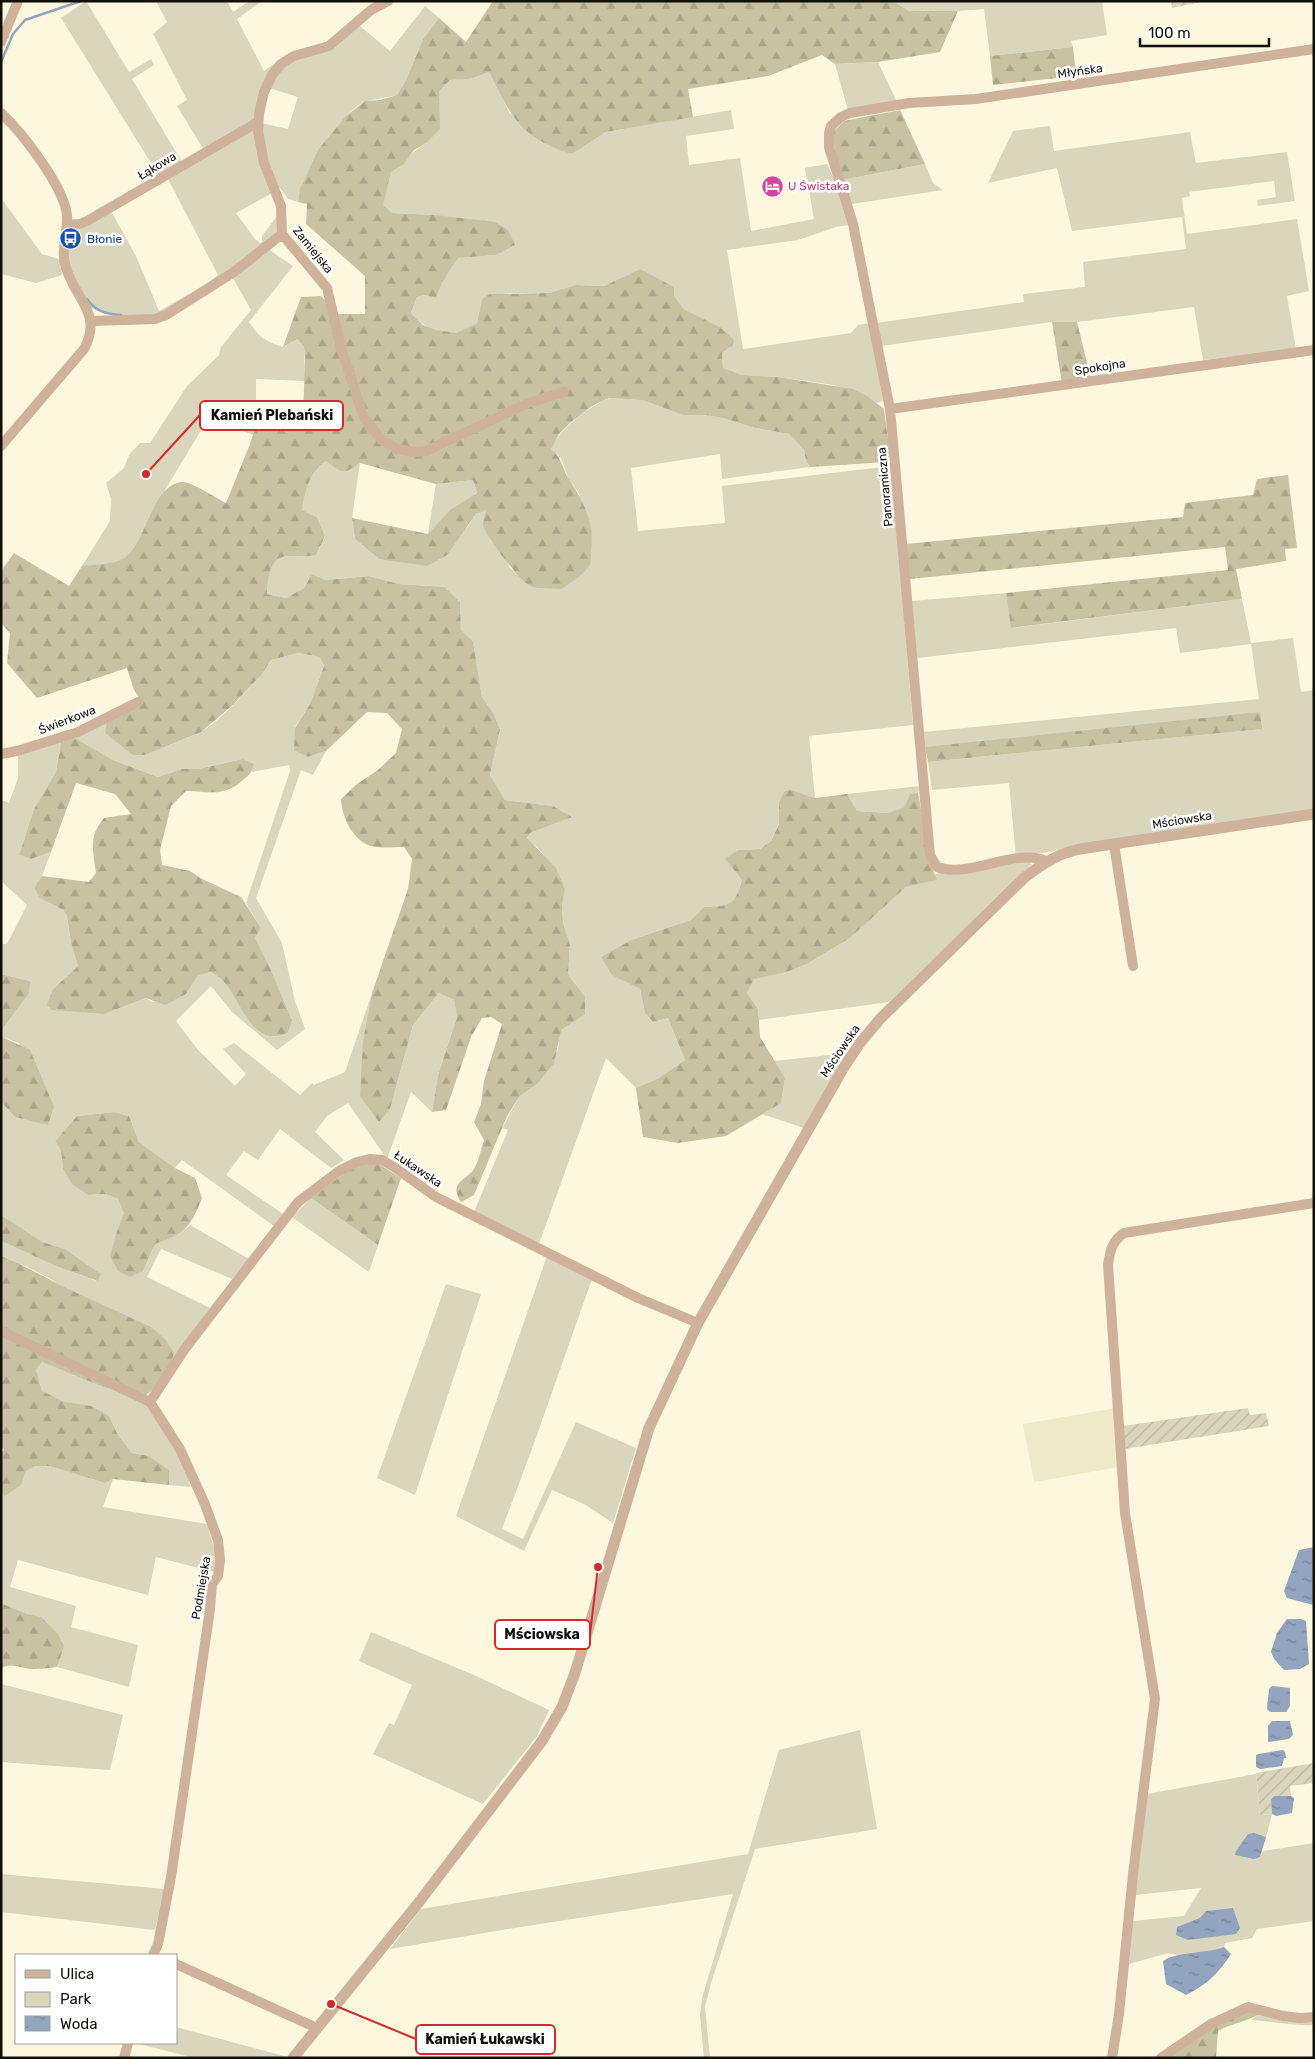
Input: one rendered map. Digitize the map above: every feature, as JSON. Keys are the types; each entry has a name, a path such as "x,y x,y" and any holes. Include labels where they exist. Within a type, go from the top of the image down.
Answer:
{"street":[{"path":"1,42 18,1"},
{"name":"Zamiejska","path":"388,1 371,10 330,46 294,56 280,64 264,92 258,122 264,163 281,206 282,234 327,288 341,348 364,418 382,440 397,449 415,452 426,451 528,403 564,392"},
{"name":"Młyńska","path":"850,113 909,104 976,99 1314,49"},
{"path":"1,113 23,137 57,188 65,205 67,225 64,254 66,269 92,321 90,336 84,349 1,446"},
{"name":"Panoramiczna","path":"850,113 841,117 832,126 829,133 829,147 853,224 890,409 930,855 937,867 943,869 957,869 1032,856 1046,861"},
{"name":"Łąkowa","path":"67,225 80,224 87,221 258,122"},
{"path":"92,321 154,319 166,315 234,272 282,234"},
{"name":"Spokojna","path":"890,409 1314,350"},
{"name":"Świerkowa","path":"1,754 17,751 78,732 138,702"},
{"name":"Mściowska","path":"293,2058 416,1906 542,1741 562,1707 572,1682 649,1428 698,1323 844,1067 860,1043 886,1012 1024,878 1046,861 1067,852 1314,814"},
{"path":"1114,844 1133,966"},
{"name":"Łukawska","path":"150,1402 184,1350 298,1202 339,1171 357,1162 370,1159 382,1160 436,1197 629,1294 698,1323"},
{"path":"1112,2058 1119,2014 1133,1874 1155,1699 1125,1513 1108,1265 1110,1250 1115,1239 1124,1233 1314,1203"},
{"path":"1,1331 150,1402"},
{"name":"Podmiejska","path":"150,1402 180,1450 192,1474 214,1529 220,1560 218,1576 212,1584 210,1596 210,1609 171,1877 156,1954"},
{"path":"178,1965 317,2028"},
{"path":"1161,2058 1210,2024 1248,2007 1283,2016 1314,2017"},
{"path":"124,2058 128,2044"}],"shaded area":[{"path":"1116,1408 1119,1467 1034,1482 1023,1424"}],"green space":[{"path":"86,1 129,72 151,59 154,65 132,79 182,162 159,176 61,18"},
{"path":"156,1 227,1 233,12 249,1 262,1 237,19 264,71 281,59 336,39 354,21 390,51 425,6 439,18 423,39 406,80 397,95 363,102 332,133 306,176 298,202 288,199 280,188 278,189 264,159 261,123 288,129 298,97 269,88 255,120 204,150 177,106 187,100 153,34 167,22"},
{"path":"493,1 893,1 909,11 958,11 940,52 878,62 835,64 822,55 768,76 688,89 693,117 606,132 572,154 555,148 529,133 504,102 489,72 469,79 450,80 439,92 440,129 426,143 414,150 404,164 391,172 383,205 392,213 435,215 495,222 508,230 515,245 496,255 458,258 442,283 436,298 425,295 417,297 411,313 423,325 436,330 456,333 477,323 482,299 490,294 549,293 576,285 604,286 640,269 674,287 674,296 684,309 720,327 734,340 732,346 722,353 723,368 742,375 778,377 853,389 869,397 884,409 890,455 886,462 810,467 806,461 804,450 789,434 755,428 723,418 705,415 683,415 642,400 609,398 592,406 570,423 559,434 551,449 560,461 584,506 592,533 590,564 581,575 561,589 530,586 516,574 485,530 483,525 486,510 476,514 447,555 427,566 379,559 355,539 352,518 428,534 450,510 477,493 473,480 436,484 360,463 350,470 339,471 326,461 315,471 307,489 302,510 317,517 325,536 316,555 284,557 274,563 269,574 267,594 286,598 304,588 312,574 326,580 369,576 399,584 445,587 460,602 461,630 473,641 482,697 494,714 500,730 490,775 505,800 553,806 572,817 530,833 527,838 556,868 565,889 562,906 563,922 570,945 568,974 585,997 585,1014 561,1030 554,1063 537,1084 519,1097 507,1116 474,1195 461,1202 456,1190 460,1182 475,1167 484,1140 474,1122 481,1104 484,1081 502,1024 491,1017 482,1018 471,1037 446,1110 432,1112 438,1075 457,1017 454,1000 439,993 413,1025 390,1109 379,1122 360,1096 363,1040 372,993 408,889 412,859 404,847 376,847 362,842 346,820 341,799 396,753 402,729 387,713 367,712 326,751 308,757 294,750 295,728 310,704 324,666 320,657 298,653 271,660 261,675 234,704 201,732 145,755 133,755 105,733 107,721 143,704 134,690 127,668 37,698 7,663 10,633 1,623 1,571 14,553 69,586 82,566 105,564 126,557 140,538 156,503 171,486 185,482 226,503 256,425 303,418 304,347 297,339 283,347 301,297 321,296 338,314 365,314 365,276 306,224 307,204 298,202 300,189 318,150 345,117 365,101 380,100 397,95 406,80 423,39 439,18 466,42"},
{"path":"893,1 1102,1 1107,35 1071,41 1073,47 990,56 984,9 909,11"},
{"path":"1171,1 1206,1 1172,8"},
{"path":"1073,47 1076,76 993,85 990,56"},
{"path":"878,62 897,102 848,110 835,64"},
{"path":"489,72 510,113 572,154 606,132 731,110 734,129 686,136 689,165 740,158 751,231 814,219 805,168 827,164 838,187 849,225 836,227 798,240 727,250 743,349 851,333 858,325 870,323 883,401 877,403 869,397 833,385 778,377 742,375 723,368 722,353 732,346 720,327 684,309 674,296 640,269 604,286 577,285 549,293 509,293 482,299 477,323 457,333 436,331 420,322 411,313 417,297 425,295 436,298 442,283 458,258 496,255 514,244 435,215 392,213 382,206 391,172 426,143 439,104 439,92 450,80 469,78"},
{"path":"900,110 925,164 842,180 834,146 833,132 844,121"},
{"path":"256,126 274,192 236,213 260,243 262,242 262,236 277,216 278,228 273,237 222,278 194,297 167,311 147,317 130,317 104,313 90,307 68,264 69,239 80,229 111,211 136,256 159,311 205,285 218,275 167,177"},
{"path":"1050,126 1054,151 1190,132 1196,163 1287,152 1295,201 1258,206 1257,200 1276,197 1274,181 1189,192 1190,196 1182,198 1187,234 1297,219 1309,291 1287,296 1296,349 1203,360 1194,307 1077,322 1052,322 881,346 876,323 1024,302 1023,294 1085,287 1083,262 1186,249 1182,217 1072,231 1057,168 988,183 1013,131"},
{"path":"925,164 933,183 943,190 852,204 842,180"},
{"path":"1,198 42,254 59,259 62,275 36,283 1,274"},
{"path":"268,249 293,266 249,322 256,332 267,341 277,345 283,347 297,339 304,347 305,381 256,379 256,425 253,435 209,417 153,510 143,540 92,598 84,566 82,566 110,521 111,499 106,483 124,468 129,455 140,443 150,443 187,386 219,355 221,347 251,310 233,278"},
{"path":"1052,322 1077,322 1091,379 1062,383"},
{"path":"610,398 642,400 683,415 705,415 723,418 755,428 789,434 804,450 806,461 810,467 722,479 720,454 631,468 638,531 725,523 722,486 891,466 913,725 809,736 815,798 792,790 779,802 779,823 771,841 760,849 738,850 726,860 742,880 737,895 733,900 725,905 704,907 691,920 631,940 601,957 627,982 640,989 645,1013 653,1022 668,1018 685,1060 659,1078 636,1088 606,1058 539,1244 474,1212 508,1130 502,1128 519,1097 537,1084 558,1050 560,1030 585,1013 576,984 568,974 570,945 563,922 562,906 565,888 541,851 527,839 530,833 571,817 553,806 505,800 490,775 500,730 494,714 482,697 473,641 461,630 460,602 445,587 399,584 369,576 326,580 312,574 304,588 286,598 267,594 268,581 271,568 278,559 291,556 316,555 325,536 317,517 302,510 312,477 315,471 326,461 339,471 349,470 360,463 352,518 355,539 379,559 466,529 476,514 486,509 490,540 503,554 510,568 518,574 580,495 568,478 561,458 550,449 562,432 576,419 592,407"},
{"path":"1288,475 1297,548 1285,549 1286,561 1236,569 1242,599 1011,628 1006,593 1228,570 1225,547 910,579 906,544 1183,517 1185,503 1253,495 1257,479"},
{"path":"473,480 477,492 428,534 436,484"},
{"path":"1006,593 1012,628 1242,599 1251,643 1293,638 1301,692 1314,690 1314,810 1016,857 1009,783 932,790 928,762 1261,729 925,747 924,732 1259,699 1251,644 1180,653 1176,628 917,658 912,601"},
{"path":"298,653 321,657 324,666 310,704 295,727 308,757 326,751 313,775 301,770 256,898 282,943 295,1001 305,1029 277,1050 232,1012 211,986 176,1021 198,1050 235,1086 246,1074 223,1049 234,1043 300,1095 312,1083 314,1085 345,1072 372,993 363,1040 390,1109 413,1025 439,993 454,1000 457,1017 438,1075 432,1112 411,1092 387,1159 348,1103 327,1116 315,1132 344,1160 331,1168 280,1129 258,1160 244,1151 226,1175 283,1214 274,1226 182,1160 175,1168 139,1142 129,1116 114,1112 77,1116 55,1141 61,1151 63,1169 88,1195 105,1194 118,1199 125,1213 117,1231 143,1271 155,1244 183,1231 190,1225 249,1259 232,1279 161,1249 147,1277 210,1308 171,1364 68,1290 47,1277 1,1256 1,1241 58,1267 97,1281 101,1274 65,1249 42,1243 1,1215 1,1102 15,1117 19,1043 2,1037 3,1028 30,981 1,974 1,944 7,944 27,905 1,881 1,800 9,803 18,778 18,755 61,742 56,772 34,809 19,855 31,859 51,852 42,876 34,888 51,904 63,910 67,916 71,943 78,966 53,989 104,1014 146,998 152,1002 186,994 196,976 211,972 224,982 249,1021 257,1029 265,1035 276,1036 288,1033 292,1020 271,970 254,937 261,928 246,903 290,771 289,765 252,772 253,764 243,759 198,769 181,769 158,777 113,760 75,738 107,721 145,755 209,727 238,700 271,660"},
{"path":"1260,712 1262,729 928,762 925,747"},
{"path":"75,738 113,760 158,777 181,769 198,769 243,759 254,764 249,775 236,786 229,789 216,792 186,791 171,806 160,850 162,865 190,871 202,879 241,897 261,928 255,938 292,1020 288,1033 276,1036 265,1035 257,1029 249,1021 224,982 211,972 197,976 186,994 165,1005 146,998 104,1014 52,1010 47,1005 53,989 78,966 71,943 67,916 63,910 40,898 34,888 42,876 89,882 96,873 93,844 99,825 104,818 131,814 115,794 76,783 51,852 31,859 19,855 34,809 56,772 61,742"},
{"path":"920,786 918,793 910,794 904,807 888,813 857,811 847,794"},
{"path":"792,790 815,798 847,794 857,811 888,813 904,807 910,794 918,793 931,865 937,880 906,887 850,938 807,964 787,972 754,979 747,993 758,1009 760,1037 785,1078 781,1103 726,1136 678,1143 643,1137 636,1088 659,1078 685,1060 668,1018 653,1022 645,1013 640,989 612,975 601,957 631,940 691,920 704,907 730,903 737,895 742,880 725,859 738,850 760,849 771,841 779,824 779,802 785,791"},
{"path":"1028,861 1032,864 889,1002 759,1020 758,1009 747,993 754,978 787,972 807,964 850,938 906,887 936,880 934,874"},
{"path":"1,974 30,981 29,993 3,1028 2,1037 30,1050 54,1107 48,1125 15,1117 1,1102"},
{"path":"848,1053 804,1128 762,1114 781,1103 785,1078 774,1061"},
{"path":"114,1112 129,1116 139,1142 175,1168 195,1178 202,1198 186,1228 180,1233 155,1244 143,1271 130,1277 118,1271 110,1256 124,1213 118,1199 105,1194 88,1195 72,1184 63,1169 61,1151 55,1141 77,1116"},
{"path":"366,1164 379,1164 401,1178 378,1245 311,1198 349,1170"},
{"path":"311,1198 378,1245 369,1272 292,1217"},
{"path":"1,1215 42,1242 65,1249 101,1274 98,1281 58,1267 1,1241"},
{"path":"1,1256 151,1327 165,1339 174,1353 172,1360 158,1384 142,1398 103,1387 42,1362 36,1370 42,1391 64,1402 91,1406 109,1416 118,1435 132,1453 149,1456 169,1470 169,1485 113,1479 105,1483 49,1466 35,1466 25,1472 21,1485 5,1496 1,1493 1,1455 4,1449 1,1448"},
{"path":"547,1256 592,1279 502,1529 523,1539 576,1422 636,1448 613,1523 584,1504 552,1490 524,1551 456,1516"},
{"path":"446,1284 481,1294 415,1495 377,1478"},
{"path":"42,1362 103,1387 142,1398 188,1470 190,1487 169,1485 169,1470 149,1456 132,1453 118,1435 109,1416 65,1404 42,1391 36,1370"},
{"path":"1248,1408 1250,1415 1266,1413 1269,1426 1124,1449 1123,1426"},
{"path":"35,1466 49,1466 105,1483 113,1479 103,1507 207,1524 215,1552 214,1572 156,1557 148,1595 18,1560 10,1587 76,1606 71,1627 138,1645 129,1687 57,1667 63,1646 27,1614 1,1603 1,1493 5,1495 25,1472"},
{"path":"1,1603 27,1614 41,1617 58,1634 64,1646 57,1667 33,1669 12,1665 1,1669"},
{"path":"371,1632 474,1675 549,1710 537,1736 483,1804 373,1754 389,1723 394,1725 412,1685 359,1661"},
{"path":"1,1684 123,1715 110,1770 1,1762"},
{"path":"860,1730 877,1829 755,1849 711,1983 705,2007 710,2058 704,2058 700,2015 702,1998 733,1894 390,1949 421,1909 748,1854 779,1750"},
{"path":"1314,1763 1314,1783 1290,1786 1291,1796 1274,1796 1271,1799 1272,1814 1260,1815 1256,1773"},
{"path":"1256,1774 1260,1815 1272,1814 1266,1837 1254,1833 1260,1857 1263,1851 1314,1843 1314,1921 1257,1929 1252,1938 1225,1943 1224,1947 1210,1952 1177,1955 1168,1953 1129,1964 1133,1921 1184,1916 1201,1888 1135,1895 1147,1794"},
{"path":"1,1874 164,1889 155,1930 1,1912"},
{"path":"1248,2011 1261,2013 1218,2031 1216,2058 1166,2058 1211,2027"},
{"path":"1261,2013 1314,2020 1314,2025 1251,2020"},
{"path":"178,2028 284,2056 283,2058 187,2058 187,2056 139,2044 178,2044"}],"water":[{"path":"1314,1547 1313,1605 1287,1598 1284,1591 1299,1550"},
{"path":"1287,1619 1306,1621 1309,1664 1300,1669 1284,1670 1274,1659 1271,1652 1277,1633"},
{"path":"1272,1686 1290,1688 1290,1706 1286,1712 1270,1712 1267,1709 1269,1689"},
{"path":"1272,1721 1290,1721 1293,1735 1289,1739 1268,1742 1268,1726"},
{"path":"1283,1750 1286,1758 1284,1758 1282,1766 1260,1769 1256,1767 1256,1755"},
{"path":"1274,1796 1291,1796 1294,1798 1292,1813 1276,1816 1272,1814 1271,1799"},
{"path":"1254,1833 1266,1837 1260,1857 1254,1859 1235,1855 1248,1834"},
{"path":"1233,1908 1240,1928 1236,1934 1188,1940 1176,1935 1177,1927 1200,1918 1206,1911"},
{"path":"1224,1947 1231,1954 1217,1973 1200,1987 1186,1995 1166,1984 1163,1961 1184,1954"}],"waterway":[{"path":"1,62 13,34 25,20 81,1"},
{"path":"87,299 101,311 121,315"}],"place":[{"name":"U Świstaka","path":"772,186"},
{"name":"Błonie","path":"71,239"},
{"name":"Kamień Plebański","path":"146,474"},
{"name":"Mściowska","path":"598,1567"},
{"name":"Kamień Łukawski","path":"331,2004"}]}
